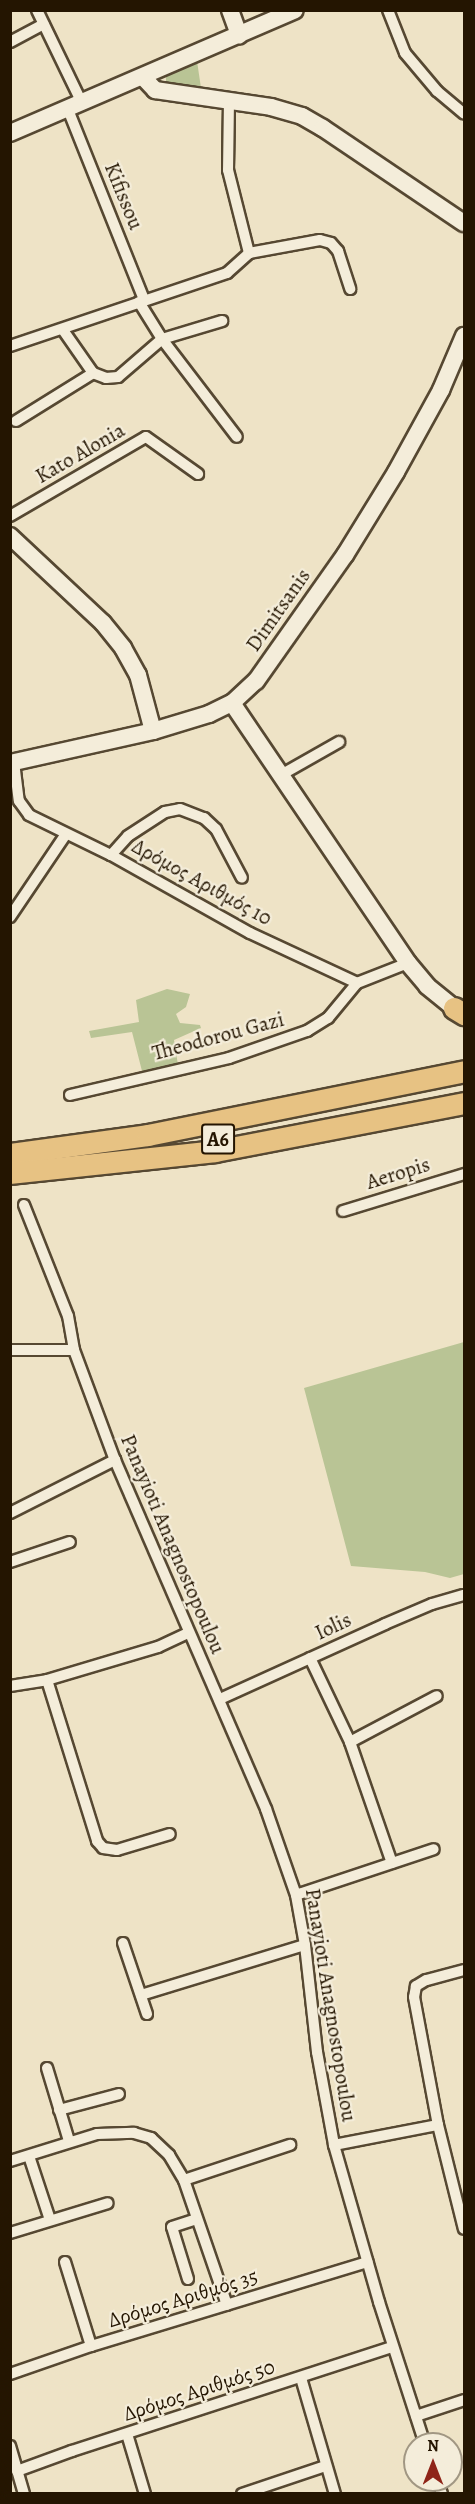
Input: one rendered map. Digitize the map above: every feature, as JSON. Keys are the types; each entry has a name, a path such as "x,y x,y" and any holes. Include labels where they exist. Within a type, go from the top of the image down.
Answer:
{"highway":[{"path":"318,1102 412,1070 465,1056"},
{"name":"A6","path":"10,1154 148,1135 465,1071"},
{"name":"A6","path":"10,1173 110,1160 465,1088"},
{"path":"110,1160 215,1151 465,1103"}],"street":[{"name":"Kifissou","path":"37,10 74,104 142,301 162,339 237,437"},
{"path":"230,10 239,35"},
{"path":"10,133 296,10"},
{"path":"388,10 405,53 437,91 465,114"},
{"path":"10,42 44,24"},
{"path":"143,76 155,90 271,107 302,116 463,217"},
{"path":"229,100 228,170 249,253"},
{"path":"10,346 227,273 249,253 321,240 331,243 338,251 350,289"},
{"path":"63,330 93,373 106,378 118,377 162,339 222,321"},
{"name":"Dimitsanis","path":"12,762 153,731 209,714 232,703 256,681 345,555 441,390 465,336"},
{"path":"16,421 93,373"},
{"name":"Kato Alonia","path":"10,516 146,438 198,474"},
{"path":"10,536 103,623 123,648 138,675 153,731"},
{"path":"232,703 408,963 428,986 460,1011"},
{"path":"280,775 339,742"},
{"name":"Δρόμος Αριθμός 10","path":"12,762 19,801 29,815 111,855 250,933 357,983"},
{"path":"111,855 128,836 165,812 180,809 204,818 216,829 242,878"},
{"path":"10,917 66,834"},
{"path":"357,983 408,963"},
{"name":"Theodorou Gazi","path":"70,1095 229,1058 308,1031 328,1018 357,983"},
{"name":"Aeropis","path":"344,1210 465,1174"},
{"name":"Panayioti Anagnostopoulou","path":"24,1205 68,1316 74,1350 115,1460 266,1809 296,1895 305,1945 317,2052 334,2145 393,2346 421,2432"},
{"path":"10,1350 74,1350"},
{"path":"10,1513 115,1460"},
{"path":"10,1562 70,1542"},
{"name":"Iolis","path":"220,1699 432,1604 465,1595"},
{"path":"10,1686 46,1680 158,1647 188,1633"},
{"path":"309,1658 350,1742 392,1863"},
{"path":"46,1680 97,1841 103,1848 117,1850 170,1834"},
{"path":"350,1742 437,1696"},
{"path":"296,1895 434,1849"},
{"path":"123,1943 147,2014"},
{"path":"141,1995 305,1945"},
{"path":"465,1970 426,1980 416,1986 414,1997 438,2125 465,2229"},
{"path":"47,2068 69,2141"},
{"path":"58,2110 119,2094"},
{"path":"334,2145 438,2125"},
{"path":"10,2161 69,2141 114,2132 134,2133 151,2138 169,2155 184,2180 227,2305"},
{"path":"184,2180 290,2145"},
{"path":"29,2156 50,2220"},
{"path":"10,2233 108,2203"},
{"path":"188,2279 172,2227 197,2219"},
{"path":"65,2262 91,2346"},
{"name":"Δρόμος Αριθμός 35","path":"10,2374 91,2346 368,2262"},
{"name":"Δρόμος Αριθμός 50","path":"17,2471 393,2346"},
{"path":"301,2378 334,2493"},
{"path":"416,2416 465,2400"},
{"path":"127,2434 145,2493"},
{"path":"10,2446 24,2493"},
{"path":"242,2493 325,2466"}],"green space":[{"path":"197,61 201,88 166,85 166,75"},
{"path":"167,989 190,994 186,1007 176,1014 180,1023 200,1025 201,1028 174,1040 178,1065 142,1071 132,1032 91,1038 89,1031 139,1022 136,1000"},
{"path":"464,1342 464,1574 450,1578 425,1572 351,1566 304,1388"}]}
